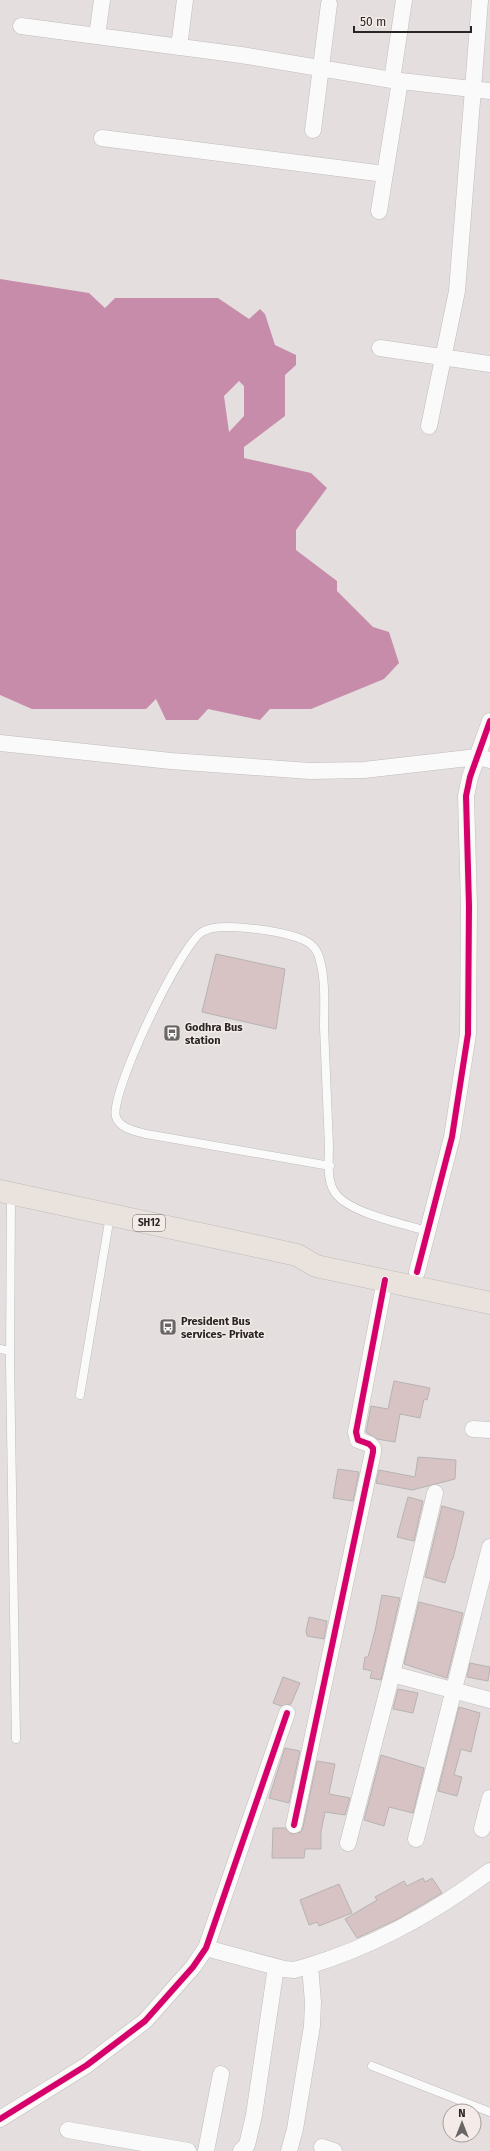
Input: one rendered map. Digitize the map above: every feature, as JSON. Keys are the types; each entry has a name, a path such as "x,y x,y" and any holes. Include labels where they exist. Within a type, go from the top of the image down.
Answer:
{"main road":[{"name":"SH12","path":"6,1193 297,1255 316,1266 386,1280 490,1304"},
{"name":"SH12","path":"297,1255 320,1252 490,1289"}],"street":[{"path":"97,36 102,0"},
{"path":"180,47 185,0"},
{"path":"379,211 385,174 404,0"},
{"path":"429,426 457,291 480,0"},
{"path":"313,130 329,4"},
{"path":"21,26 180,47 396,80 490,91"},
{"path":"102,138 385,174"},
{"path":"380,348 490,364"},
{"path":"417,1272 452,1137 468,1034 469,906 466,796 470,777 484,759 490,721"},
{"path":"0,743 171,761 310,771 364,770 484,759"},
{"path":"294,1825 373,1452 373,1448 369,1444 358,1440 356,1432 386,1280"},
{"path":"473,1429 490,1430"},
{"path":"348,1843 392,1674 435,1493"},
{"path":"416,1839 490,1547"},
{"path":"392,1674 490,1700"},
{"path":"0,2119 87,2065 145,2021 193,1967 206,1948 287,1714"},
{"path":"482,1829 490,1798"},
{"path":"206,1948 294,1970 310,1966 375,1942 452,1900 490,1871"},
{"path":"241,2151 247,2145 254,2115 276,1966"},
{"path":"289,2151 295,2129 312,2026 313,2002 310,1966"},
{"path":"206,2151 221,2074"},
{"path":"68,2130 155,2148 188,2151"}],"lane":[{"path":"330,1166 146,1134 124,1127 116,1118 116,1108 125,1076 166,982 192,940 201,932 211,927 225,926 294,937 308,942 319,955 323,978 330,1166 330,1182 335,1194 352,1208 427,1231"},
{"path":"6,1193 16,1739"},
{"path":"80,1395 110,1215"},
{"path":"0,1349 10,1351"},
{"path":"372,2066 490,2112"}],"shaded area":[{"path":"0,279 89,293 105,308 115,298 218,298 249,319 260,309 265,314 275,345 296,355 296,365 285,375 285,416 244,447 244,458 311,473 327,488 296,530 296,550 337,581 337,591 373,627 389,632 399,663 384,679 311,709 270,709 260,720 208,709 198,720 166,720 156,699 146,709 32,709 0,695","holes":["239,381 244,386 244,416 229,432 224,396"]}],"building":[{"path":"216,954 285,969 276,1029 202,1012"},
{"path":"394,1381 430,1388 427,1400 424,1399 420,1418 400,1414 395,1442 377,1439 366,1432 371,1406 388,1409"},
{"path":"418,1457 456,1460 455,1479 412,1490 376,1483 379,1470 415,1477"},
{"path":"338,1469 359,1472 353,1501 333,1498"},
{"path":"408,1497 423,1501 414,1541 397,1537"},
{"path":"442,1506 464,1512 453,1559 445,1583 425,1577"},
{"path":"382,1595 400,1598 381,1680 370,1678 372,1671 363,1669 365,1657 368,1657 375,1631"},
{"path":"419,1602 463,1613 447,1678 404,1664"},
{"path":"309,1617 327,1621 324,1639 307,1636 306,1631"},
{"path":"470,1663 490,1667 488,1681 467,1677"},
{"path":"283,1677 300,1683 291,1704 281,1706 273,1703"},
{"path":"398,1689 418,1693 413,1713 393,1709"},
{"path":"459,1707 480,1713 471,1752 461,1749 454,1775 462,1777 457,1796 438,1791"},
{"path":"285,1748 300,1751 289,1803 269,1798"},
{"path":"381,1755 424,1768 413,1813 389,1807 384,1826 364,1820"},
{"path":"317,1761 335,1764 329,1794 350,1798 345,1815 325,1812 321,1831 321,1849 305,1849 304,1858 272,1858 273,1828 285,1828 292,1834 301,1832"},
{"path":"423,1878 425,1882 432,1878 442,1893 398,1919 357,1938 345,1919 377,1900 375,1897 404,1881 407,1886"},
{"path":"339,1884 352,1913 319,1926 317,1922 309,1925 300,1900"}],"cycle path":[{"path":"417,1272 452,1137 468,1034 469,906 466,796 470,777 490,721"},
{"path":"294,1825 373,1452 373,1448 369,1444 358,1440 356,1432 385,1280"},
{"path":"0,2119 87,2065 145,2021 193,1967 206,1948 287,1713"}],"place":[{"name":"Godhra Bus station","path":"172,1033"},
{"name":"President Bus services- Private","path":"168,1327"}]}
